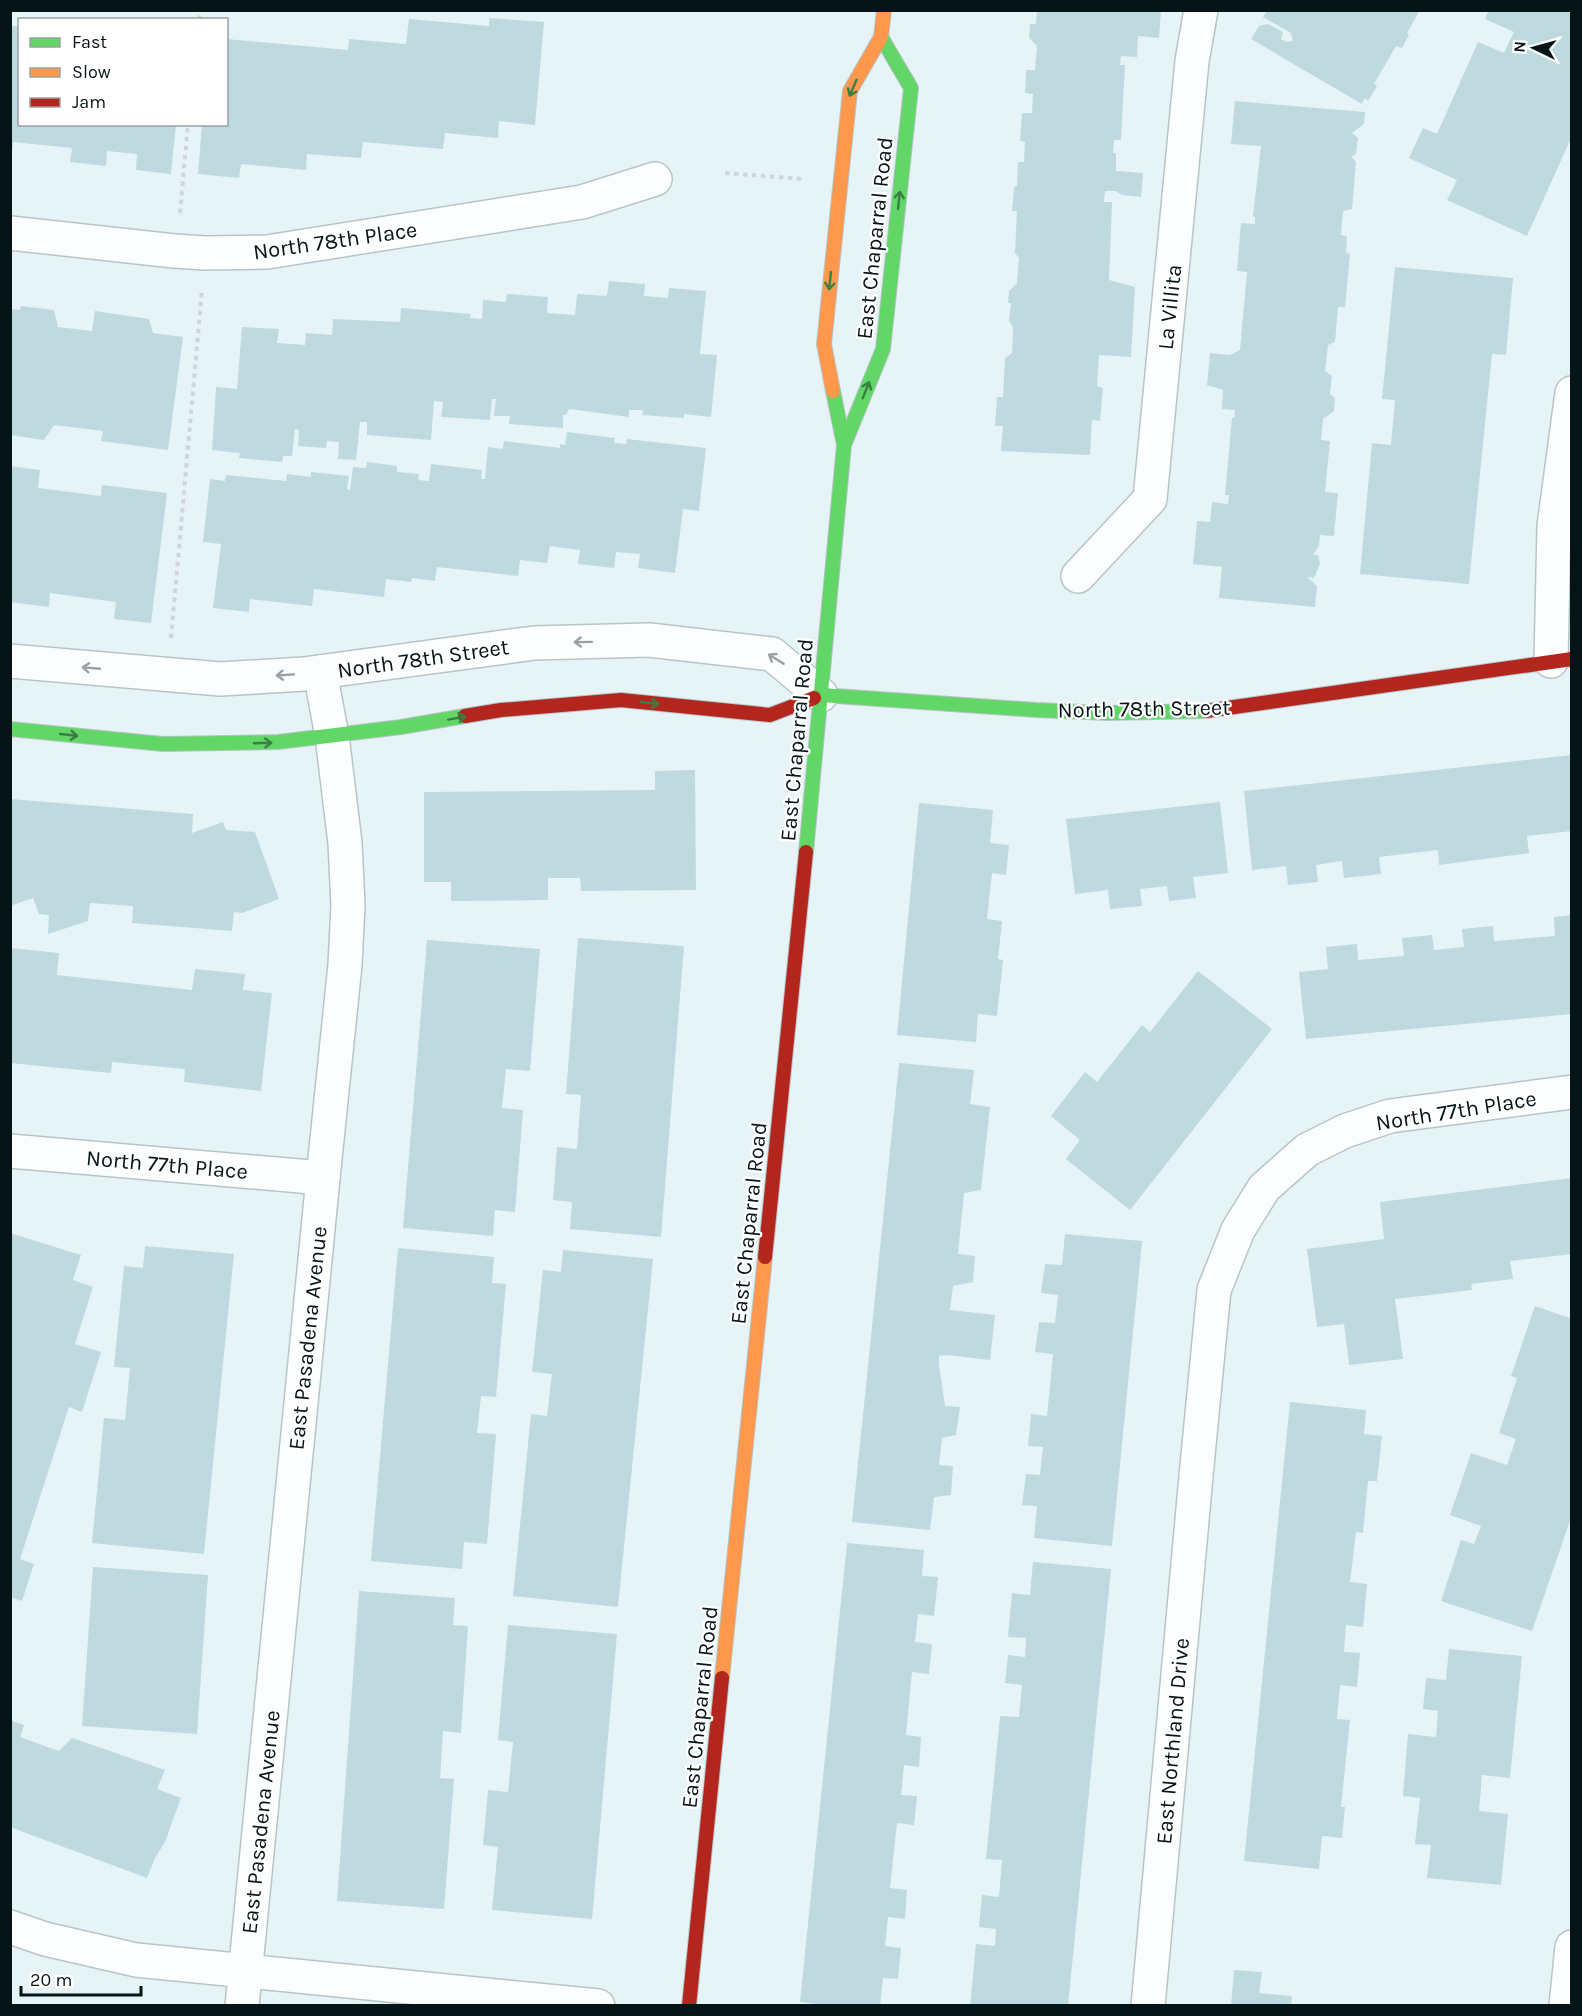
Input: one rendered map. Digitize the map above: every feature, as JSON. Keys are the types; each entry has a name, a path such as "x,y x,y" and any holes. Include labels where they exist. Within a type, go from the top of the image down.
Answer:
{"main road":[{"name":"East Chaparral Road","path":"689,2006 821,695 844,445 824,344 850,91 881,37 884,10"},
{"name":"East Chaparral Road","path":"844,445 883,349 911,88 881,37"},
{"name":"North 78th Street","path":"10,729 163,744 278,742 401,727 501,710 621,700 770,716 821,695 1098,712 1197,712 1561,660"}],"street":[{"name":"La Villita","path":"1078,576 1150,499 1192,61 1201,10"},
{"name":"North 78th Place","path":"10,234 189,252 267,252 582,202 655,179"},
{"path":"1561,660 1554,526 1572,393"},
{"name":"North 78th Street","path":"10,661 220,679 320,672 534,643 649,640 772,654 821,695"},
{"name":"East Pasadena Avenue","path":"242,2006 345,964 348,905 345,843 332,736 320,672"},
{"name":"North 77th Place","path":"1196,1476 1214,1290 1238,1230 1264,1188 1307,1150 1345,1131 1390,1116 1572,1092"},
{"name":"North 77th Place","path":"10,1151 323,1178"},
{"name":"East Northland Drive","path":"1148,2006 1196,1476"},
{"path":"10,1928 45,1939 136,1960 598,2006"},
{"path":"1566,2006 1572,1947"}],"path":[{"path":"171,640 189,252 180,214 188,126"},
{"path":"725,173 798,179"}],"building":[{"path":"1037,10 1161,10 1159,38 1138,36 1137,57 1121,56 1120,65 1125,65 1121,140 1114,140 1113,153 1116,153 1116,171 1143,173 1141,197 1122,195 1116,191 1105,191 1104,202 1112,202 1109,280 1135,287 1131,357 1099,355 1097,386 1103,388 1100,421 1092,420 1090,455 1001,451 1003,426 995,426 997,397 1003,397 1005,358 1012,353 1013,327 1009,321 1011,303 1008,303 1009,291 1017,283 1019,258 1015,253 1017,211 1012,211 1014,187 1017,186 1018,162 1024,162 1025,142 1020,141 1022,113 1032,113 1033,94 1025,93 1026,70 1035,70 1037,46 1029,38 1030,24 1036,24"},
{"path":"1267,10 1420,10 1407,33 1409,35 1402,48 1396,46 1374,84 1377,86 1368,101 1365,98 1362,104 1251,39 1259,26 1268,24 1283,32 1281,39 1286,42 1293,41 1291,33 1263,17"},
{"path":"1489,10 1572,10 1572,136 1527,236 1447,200 1457,180 1409,158 1423,128 1437,134 1478,42 1504,53 1514,32 1485,19"},
{"path":"489,18 544,22 535,125 499,121 498,138 445,133 443,149 363,142 361,158 307,154 306,170 241,164 239,178 198,174 202,126 228,126 228,39 348,50 349,39 406,44 409,19 489,26"},
{"path":"10,26 18,26 18,126 176,126 171,174 136,170 137,154 107,151 106,166 70,162 72,148 13,142 12,154 10,154"},
{"path":"1235,101 1365,112 1364,124 1352,133 1358,138 1356,154 1351,156 1356,162 1352,209 1343,211 1341,235 1347,236 1346,252 1350,254 1345,307 1338,307 1335,342 1328,345 1325,371 1332,376 1330,394 1335,398 1334,411 1323,419 1321,440 1330,441 1325,492 1338,493 1334,536 1320,535 1319,546 1313,555 1318,555 1320,564 1314,578 1307,577 1317,586 1315,607 1219,598 1222,567 1193,564 1197,521 1210,522 1212,502 1228,504 1229,495 1225,495 1232,418 1234,418 1235,410 1222,409 1223,390 1207,385 1210,353 1230,355 1240,350 1247,272 1237,271 1241,223 1255,224 1253,216 1261,146 1231,144"},
{"path":"1395,267 1513,278 1506,355 1492,354 1469,584 1360,574 1372,443 1391,445 1395,400 1382,399"},
{"path":"609,281 645,284 644,296 668,298 669,288 706,291 700,354 717,355 711,417 684,414 684,418 642,415 643,410 629,410 629,417 569,409 566,415 563,415 563,428 509,424 510,416 494,416 496,399 492,399 490,420 441,417 443,402 434,401 431,440 367,435 367,422 360,422 356,460 338,459 339,442 327,441 326,448 298,446 299,430 295,429 292,456 283,456 282,462 239,458 240,453 212,450 216,387 237,389 242,327 279,329 277,343 305,345 306,333 332,335 333,319 400,322 401,308 471,314 470,318 482,319 483,300 506,302 507,294 548,297 547,313 575,315 577,294 607,296"},
{"path":"21,306 54,310 58,327 92,331 95,311 149,319 153,333 183,337 168,450 101,441 103,431 54,425 44,440 10,435 10,309 20,310"},
{"path":"567,432 615,438 614,443 626,444 627,439 706,448 699,511 683,509 675,573 638,568 640,554 616,552 614,568 578,564 580,550 550,546 547,563 520,560 518,576 437,567 435,581 412,578 411,582 386,579 384,597 314,589 312,606 250,599 249,612 213,608 221,544 203,542 210,479 225,481 226,475 286,481 287,474 311,477 311,472 349,476 347,489 350,490 353,467 366,468 367,462 397,466 397,472 419,474 418,480 429,481 431,464 482,470 481,479 485,479 488,447 503,449 504,441 560,448 560,444 565,445"},
{"path":"10,466 40,470 38,488 101,496 102,485 167,493 151,623 114,619 116,602 50,593 49,607 10,602"},
{"path":"1572,755 1572,831 1527,836 1529,853 1439,865 1438,850 1379,857 1381,874 1344,878 1342,861 1316,865 1318,882 1288,885 1286,866 1252,870 1244,791"},
{"path":"695,770 696,890 581,891 580,878 548,878 548,900 451,901 451,882 424,882 424,792 655,790 655,771"},
{"path":"10,799 193,814 192,833 223,822 226,830 255,832 279,899 242,913 234,912 232,931 132,923 133,906 90,903 88,921 48,934 49,915 39,914 33,898 10,906"},
{"path":"1220,802 1228,873 1193,877 1196,898 1169,901 1167,886 1140,889 1142,906 1110,909 1108,890 1075,894 1066,819"},
{"path":"919,803 993,810 990,843 1009,845 1006,875 992,873 987,919 1002,921 998,959 1003,960 997,1016 978,1014 976,1042 897,1035"},
{"path":"1572,915 1572,1014 1306,1039 1299,972 1328,969 1326,947 1357,944 1358,960 1404,956 1402,938 1432,935 1434,950 1464,947 1462,929 1493,926 1494,941 1555,936 1554,917"},
{"path":"578,938 684,946 661,1237 570,1229 572,1202 553,1200 557,1147 577,1149 581,1095 566,1094"},
{"path":"427,940 540,949 530,1071 506,1069 502,1108 523,1110 515,1212 495,1210 493,1236 403,1228"},
{"path":"10,948 59,953 57,975 192,990 195,969 245,974 243,990 272,993 261,1091 184,1082 185,1069 112,1062 111,1073 10,1063"},
{"path":"1198,971 1272,1029 1130,1210 1066,1159 1080,1140 1051,1116 1085,1072 1097,1082 1142,1025 1150,1032"},
{"path":"899,1063 974,1070 970,1104 990,1107 981,1190 964,1193 958,1254 975,1256 973,1282 953,1286 950,1310 995,1315 990,1360 939,1356 945,1406 960,1407 956,1435 942,1438 939,1465 953,1466 951,1495 934,1497 930,1530 852,1522"},
{"path":"1572,1178 1572,1254 1510,1261 1513,1279 1471,1284 1472,1290 1395,1299 1403,1359 1349,1365 1344,1324 1317,1327 1307,1249 1384,1239 1380,1202"},
{"path":"10,1233 81,1255 73,1280 93,1287 75,1344 101,1352 82,1412 69,1407 20,1559 34,1564 22,1601 10,1597"},
{"path":"1065,1234 1142,1241 1112,1546 1034,1538 1037,1506 1022,1505 1026,1474 1040,1475 1043,1447 1028,1446 1031,1414 1047,1416 1053,1354 1035,1352 1039,1322 1055,1323 1058,1295 1041,1293 1045,1264 1062,1265"},
{"path":"145,1246 234,1254 204,1554 92,1543 104,1418 125,1420 130,1368 114,1367 124,1266 143,1268"},
{"path":"398,1248 494,1257 492,1283 506,1284 496,1397 481,1396 477,1433 496,1434 487,1544 464,1542 462,1569 371,1561"},
{"path":"563,1250 653,1259 618,1607 513,1596 531,1414 547,1416 552,1374 532,1372 543,1270 561,1272"},
{"path":"1535,1306 1572,1319 1572,1515 1532,1631 1441,1601 1461,1540 1474,1544 1481,1526 1450,1515 1471,1453 1507,1465 1516,1439 1499,1433 1517,1378 1511,1376"},
{"path":"1290,1402 1366,1410 1364,1434 1382,1436 1377,1481 1368,1481 1363,1533 1356,1532 1350,1582 1367,1584 1363,1627 1346,1625 1344,1652 1360,1653 1357,1687 1340,1685 1337,1719 1350,1720 1341,1807 1345,1807 1342,1838 1322,1836 1319,1869 1244,1861"},
{"path":"847,1543 924,1550 922,1576 938,1577 934,1616 918,1614 915,1642 932,1644 929,1674 912,1672 906,1735 921,1737 919,1767 904,1765 901,1795 917,1796 914,1825 897,1823 890,1888 907,1890 905,1919 888,1917 885,1946 901,1948 898,1979 883,1978 880,2006 837,2006 800,2002"},
{"path":"1033,1562 1111,1569 1068,2006 970,2006 976,1944 995,1946 996,1929 979,1927 982,1895 999,1897 1002,1860 986,1859 1000,1716 1019,1717 1022,1685 1005,1683 1008,1655 1025,1657 1026,1638 1008,1637 1012,1593 1030,1595"},
{"path":"93,1567 208,1575 197,1734 82,1726"},
{"path":"359,1591 455,1598 453,1625 468,1626 461,1733 443,1731 440,1778 454,1779 444,1909 337,1901"},
{"path":"508,1625 617,1634 592,1919 492,1910 498,1847 483,1845 488,1790 508,1792 513,1742 498,1740"},
{"path":"1449,1649 1522,1656 1510,1778 1482,1775 1479,1811 1508,1814 1501,1885 1427,1878 1431,1845 1415,1844 1420,1798 1403,1796 1408,1734 1436,1737 1438,1711 1423,1709 1426,1678 1446,1680"},
{"path":"10,1720 24,1725 20,1737 59,1751 72,1738 165,1770 157,1789 181,1798 165,1842 147,1878 10,1827"},
{"path":"1234,1970 1262,1972 1259,1993 1292,1996 1291,2006 1231,2006"}],"traffic: fast":[{"path":"844,445 883,349 911,88 881,37"},
{"path":"806,852 844,445 833,391"},
{"path":"814,698 821,695 1108,713 1206,711"},
{"path":"10,729 163,744 278,742 401,727 465,716"}],"traffic: slow":[{"path":"833,391 824,344 850,91 881,37 884,10"},
{"path":"722,1678 765,1257"}],"traffic: jam":[{"path":"1206,711 1572,659"},
{"path":"465,716 501,710 621,700 770,715 814,698"},
{"path":"765,1257 806,852"},
{"path":"689,2006 722,1678"}]}
